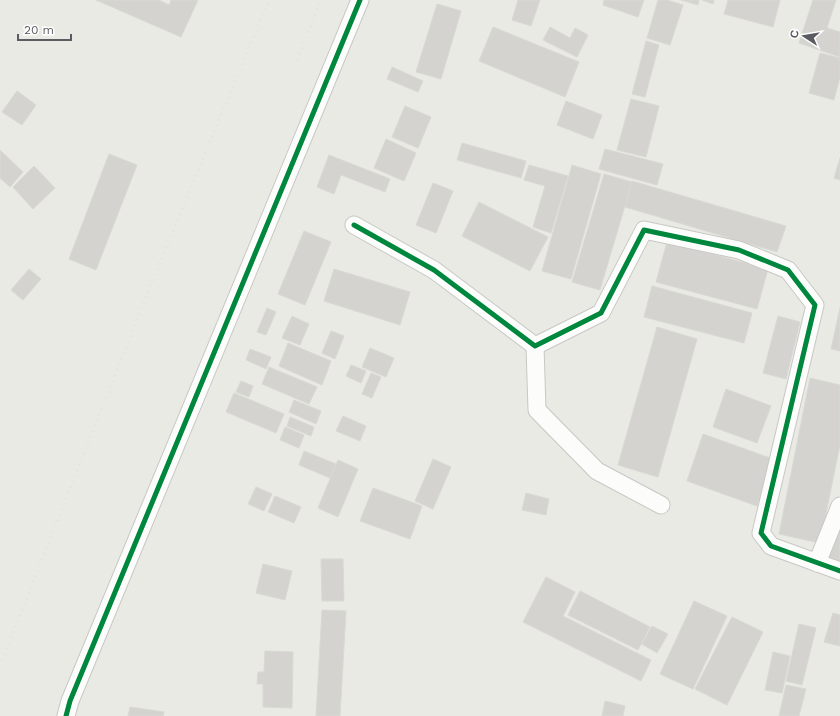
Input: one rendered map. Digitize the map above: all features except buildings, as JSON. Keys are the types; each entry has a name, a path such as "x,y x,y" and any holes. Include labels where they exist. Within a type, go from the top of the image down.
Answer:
{"street":[{"path":"66,716 70,701 360,0"},
{"path":"354,225 434,270 535,346"},
{"path":"535,346 601,313 644,230 739,250 788,270 814,306 761,533 771,546 840,571"},
{"path":"535,346 537,410 597,471 660,505"},
{"path":"817,563 840,506"}],"railway":[{"path":"0,666 155,274 269,0"},
{"path":"297,60 321,0"}],"cycle path":[{"path":"66,716 70,701 360,0"},
{"path":"354,225 434,270 535,346 601,313 644,230 739,250 788,270 815,305 761,533 771,546 840,571"}]}
